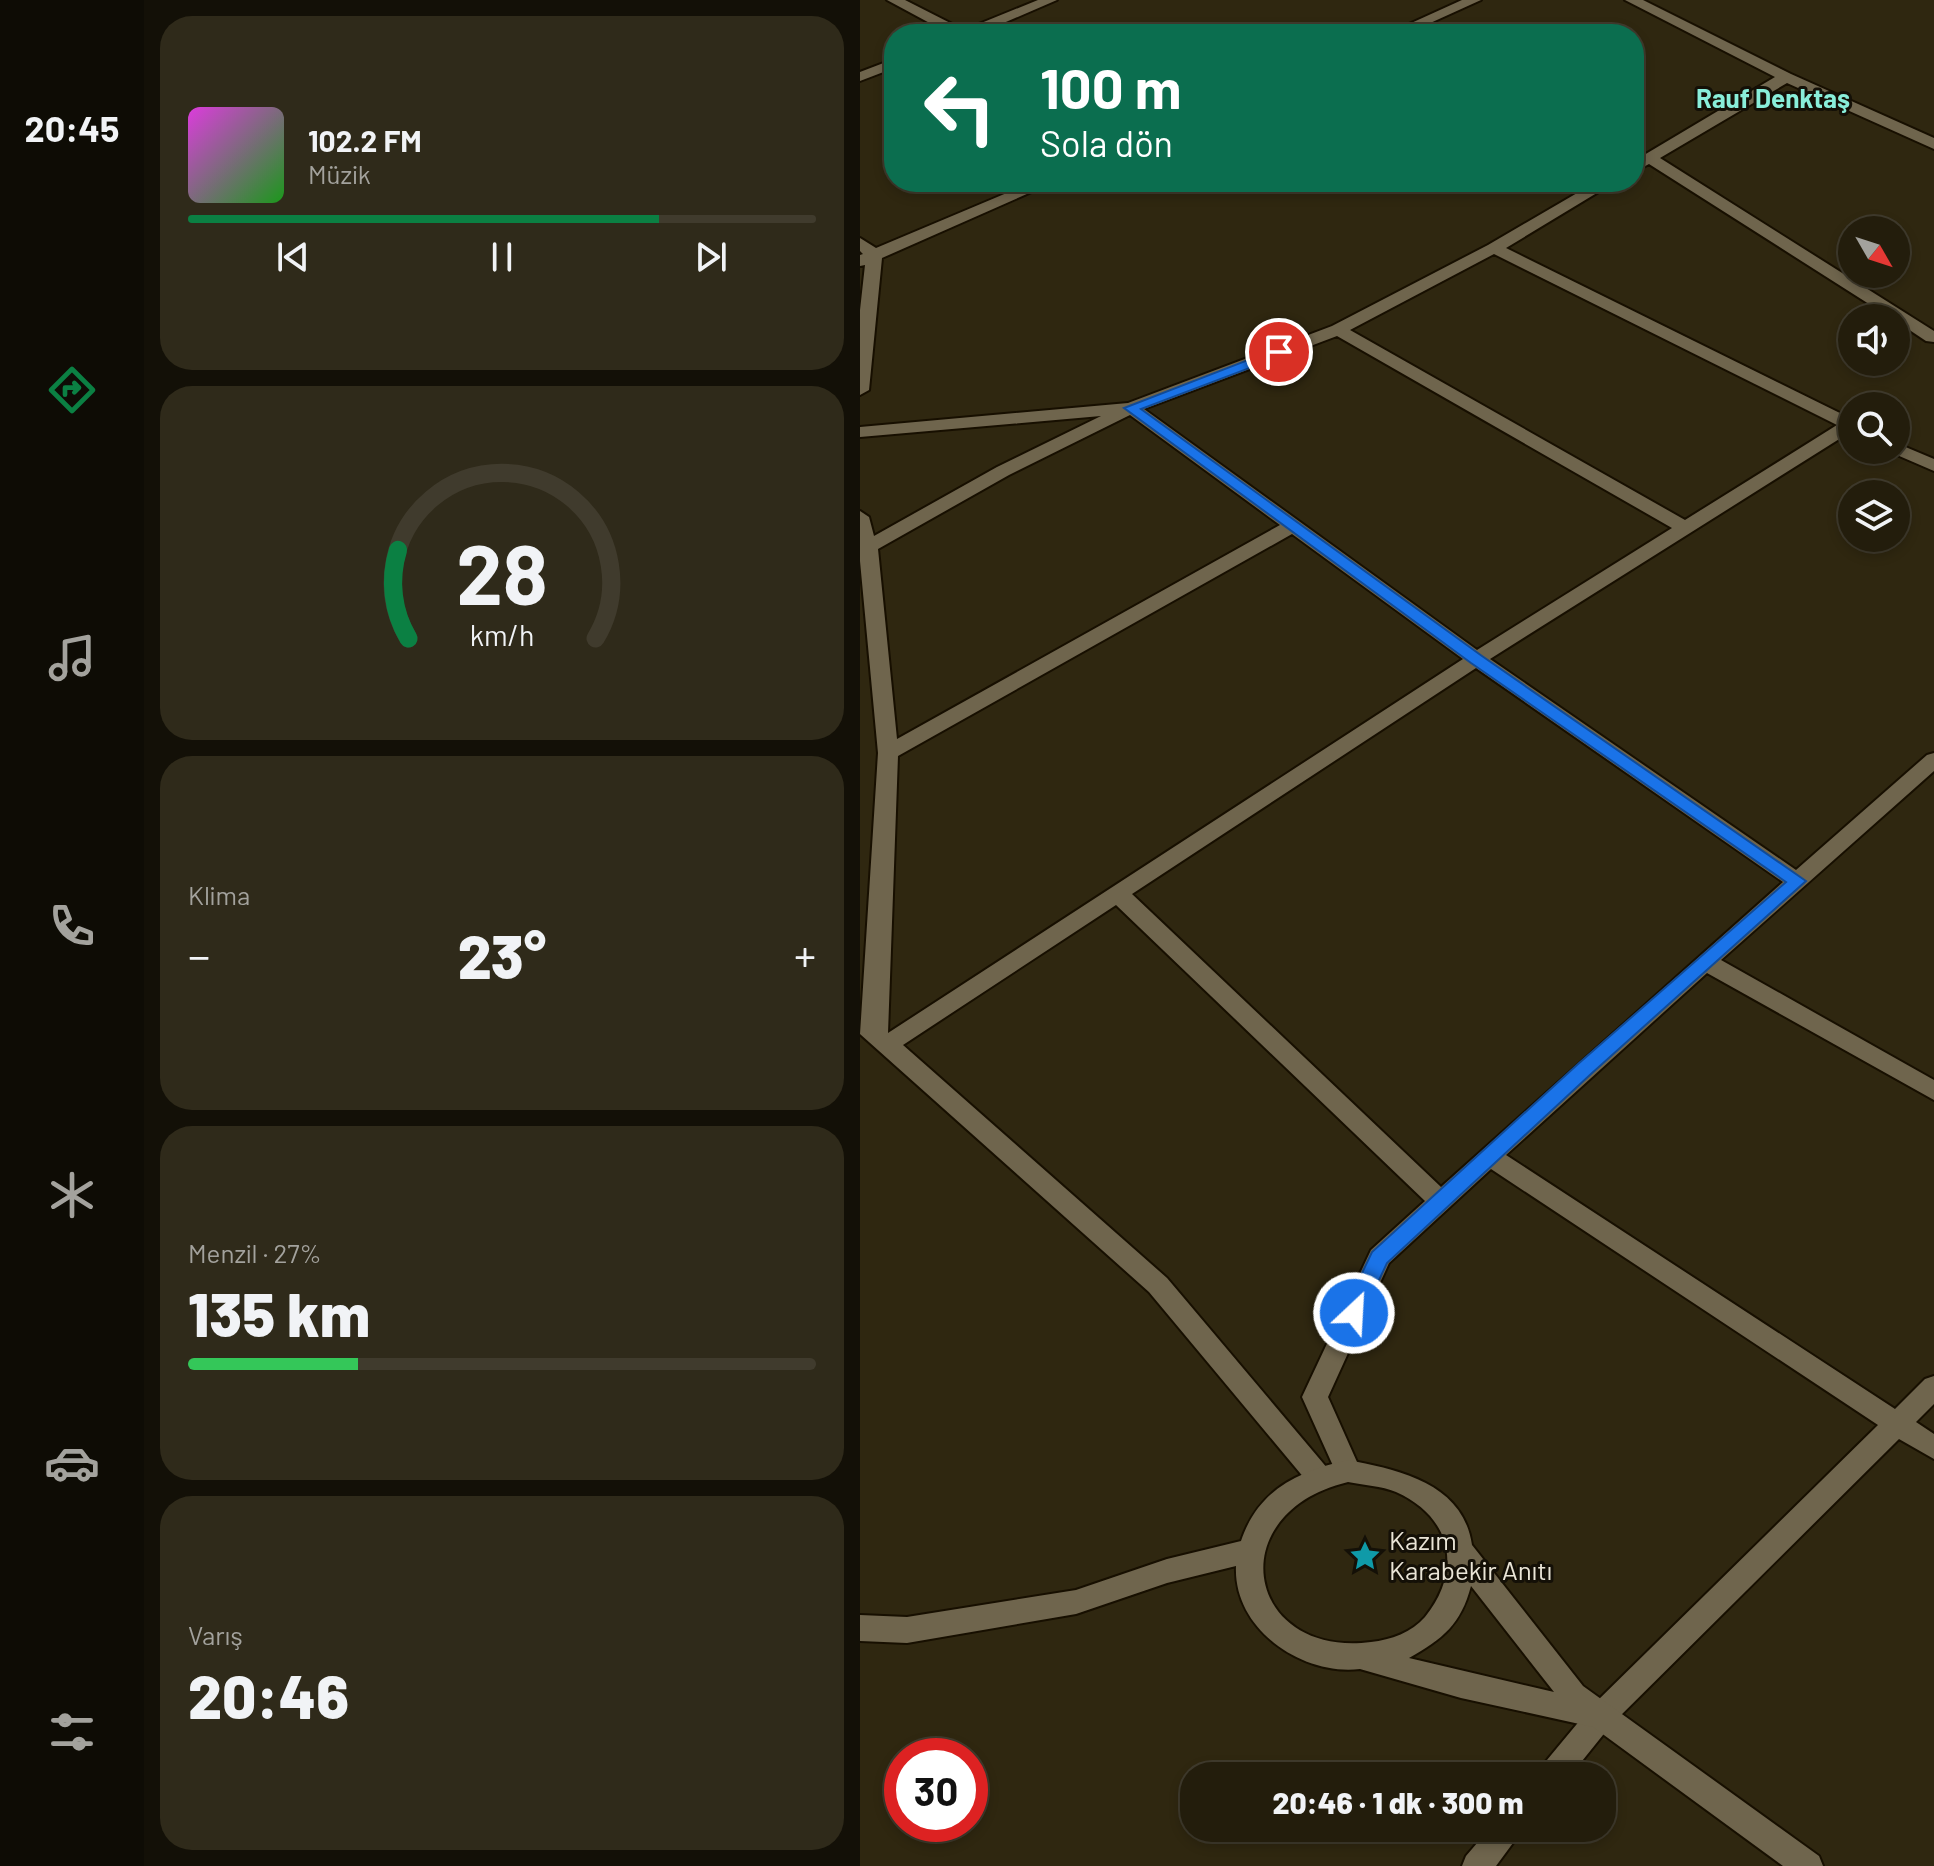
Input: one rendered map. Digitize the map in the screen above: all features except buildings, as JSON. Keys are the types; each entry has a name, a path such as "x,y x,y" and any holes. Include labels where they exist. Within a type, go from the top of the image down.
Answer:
{"street":[{"path":"894,0 943,24"},
{"path":"989,24 1050,0"},
{"path":"1418,24 1474,0"},
{"path":"1632,0 1786,77 1934,144"},
{"path":"860,77 884,67"},
{"path":"1644,161 1786,77"},
{"path":"1650,158 1932,337"},
{"path":"867,258 1022,192"},
{"path":"868,547 1003,471 1131,408 1338,330 1494,248 1590,192"},
{"path":"860,243 867,258 860,390"},
{"path":"1494,248 1838,419"},
{"path":"1338,330 1685,528"},
{"path":"860,432 1131,408 1476,659 1797,881"},
{"path":"873,1033 1117,893 1476,659 1838,433"},
{"path":"1910,455 1934,466"},
{"path":"860,517 868,547 888,753 873,1033"},
{"path":"888,753 1293,526"},
{"path":"1348,1471 1315,1397 1380,1257 1934,760"},
{"path":"1117,893 1440,1201"},
{"path":"1706,962 1934,1091"},
{"path":"873,1033 1158,1285 1319,1477"},
{"path":"1490,1156 1934,1448"},
{"path":"1563,1762 1601,1716 1934,1387"},
{"path":"1368,1659 1401,1651 1439,1622 1449,1610 1461,1583 1462,1553 1454,1525 1436,1501 1410,1483 1380,1473 1348,1471 1319,1477 1294,1489 1274,1506 1258,1527 1250,1551 1249,1579 1259,1607 1277,1630 1303,1649 1334,1658 1368,1659 1461,1685 1601,1716"},
{"path":"860,1628 907,1630 1076,1602 1167,1571 1250,1551"},
{"path":"1462,1553 1573,1695 1808,1866"},
{"path":"1477,1866 1497,1842"}],"place":[{"name":"Kazım Karabekir Anıtı","path":"1365,1556"}],"district":[{"name":"Rauf Denktaş","path":"1773,99"}],"route":[{"path":"1279,352 1131,408 1476,659 1797,881 1584,1069 1380,1257 1354,1313"}]}
